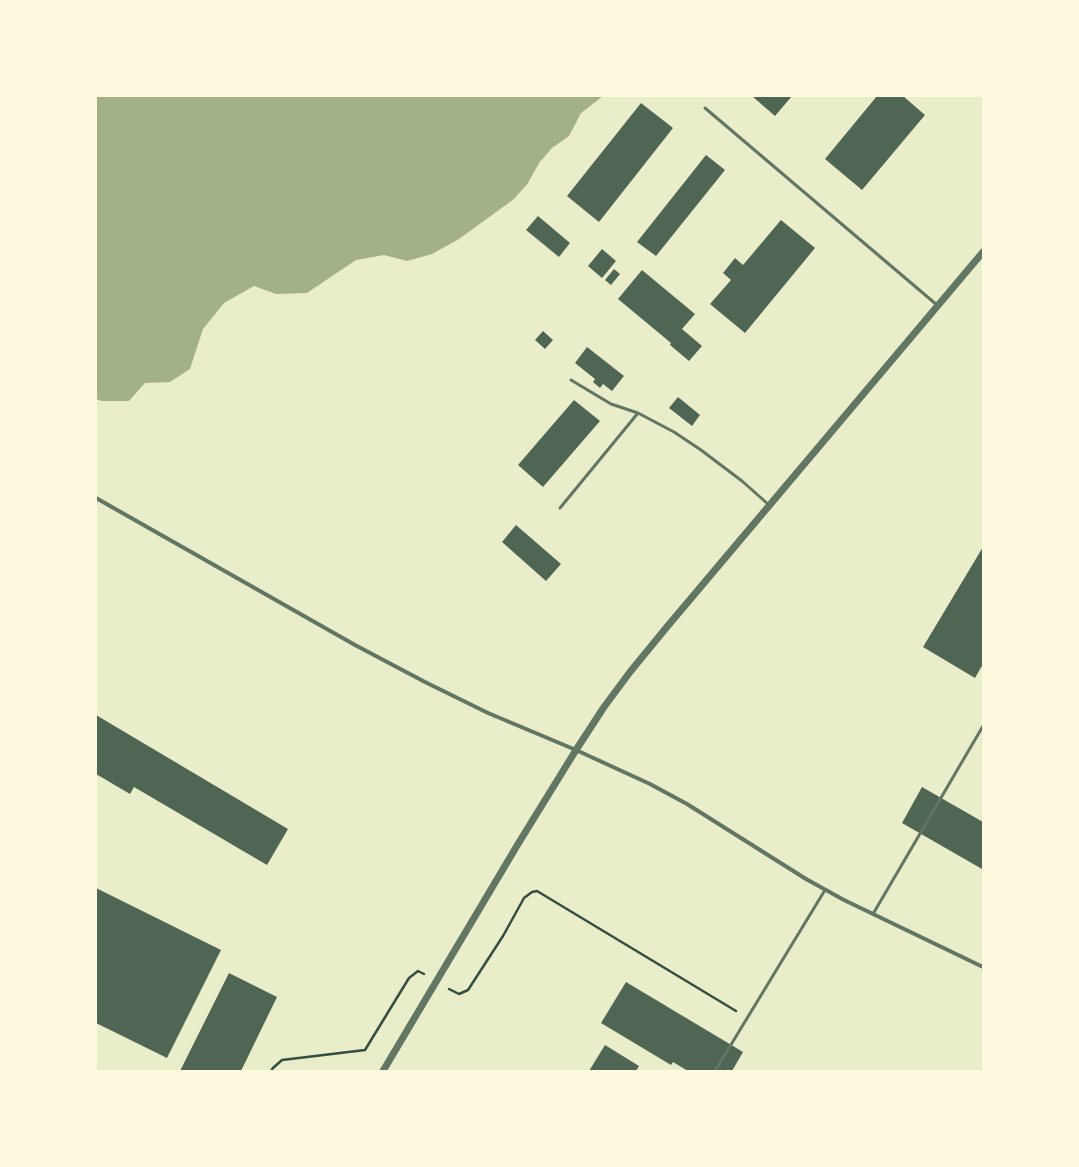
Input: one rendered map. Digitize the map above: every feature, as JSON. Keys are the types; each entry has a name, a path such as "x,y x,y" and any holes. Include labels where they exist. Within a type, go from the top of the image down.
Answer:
{"street":[{"path":"383,1071 576,750 630,672 983,252"},
{"path":"96,498 355,645 424,682 488,713 576,750 650,784 687,804 825,890 983,967"}],"lane":[{"path":"705,108 938,306"},
{"path":"571,380 611,404 638,413 674,432 742,481 770,506"},
{"path":"560,508 638,413"},
{"path":"873,914 983,726"},
{"path":"715,1071 825,890"}],"path":[{"path":"271,1071 282,1060 364,1050 413,974 418,971 459,994 468,990 503,936 524,898 532,892 537,891 748,1018"}],"shaded area":[{"path":"96,96 603,96 581,113 569,136 552,148 539,163 528,183 514,199 459,239 432,254 407,261 384,255 356,260 307,293 276,294 254,286 224,303 203,329 190,369 170,382 145,383 129,401 102,401 96,399"}],"building":[{"path":"752,96 792,96 775,116"},
{"path":"877,96 903,96 925,115 862,190 825,159"},
{"path":"641,103 673,128 599,222 567,196"},
{"path":"706,155 725,170 656,256 637,242"},
{"path":"538,216 570,243 559,257 526,230"},
{"path":"781,220 815,248 745,333 710,304 731,280 723,273 735,258 743,265"},
{"path":"602,249 616,261 602,278 588,266"},
{"path":"614,269 620,274 611,285 605,280"},
{"path":"642,270 695,314 682,329 702,346 689,361 670,345 671,343 618,299"},
{"path":"543,331 553,340 545,349 535,340"},
{"path":"587,347 624,376 612,391 603,384 600,388 593,382 595,379 575,363"},
{"path":"678,397 700,415 692,426 669,408"},
{"path":"574,400 600,421 543,487 518,465"},
{"path":"516,525 561,564 546,581 502,542"},
{"path":"983,547 983,664 975,678 923,647"},
{"path":"96,715 288,829 267,865 134,787 130,794 96,774"},
{"path":"922,787 983,822 982,869 902,823"},
{"path":"96,888 221,950 167,1058 96,1023"},
{"path":"229,973 277,997 241,1071 180,1071"},
{"path":"626,982 743,1052 732,1071 688,1071 673,1062 671,1065 601,1023"},
{"path":"605,1045 639,1066 636,1071 589,1071"}]}
